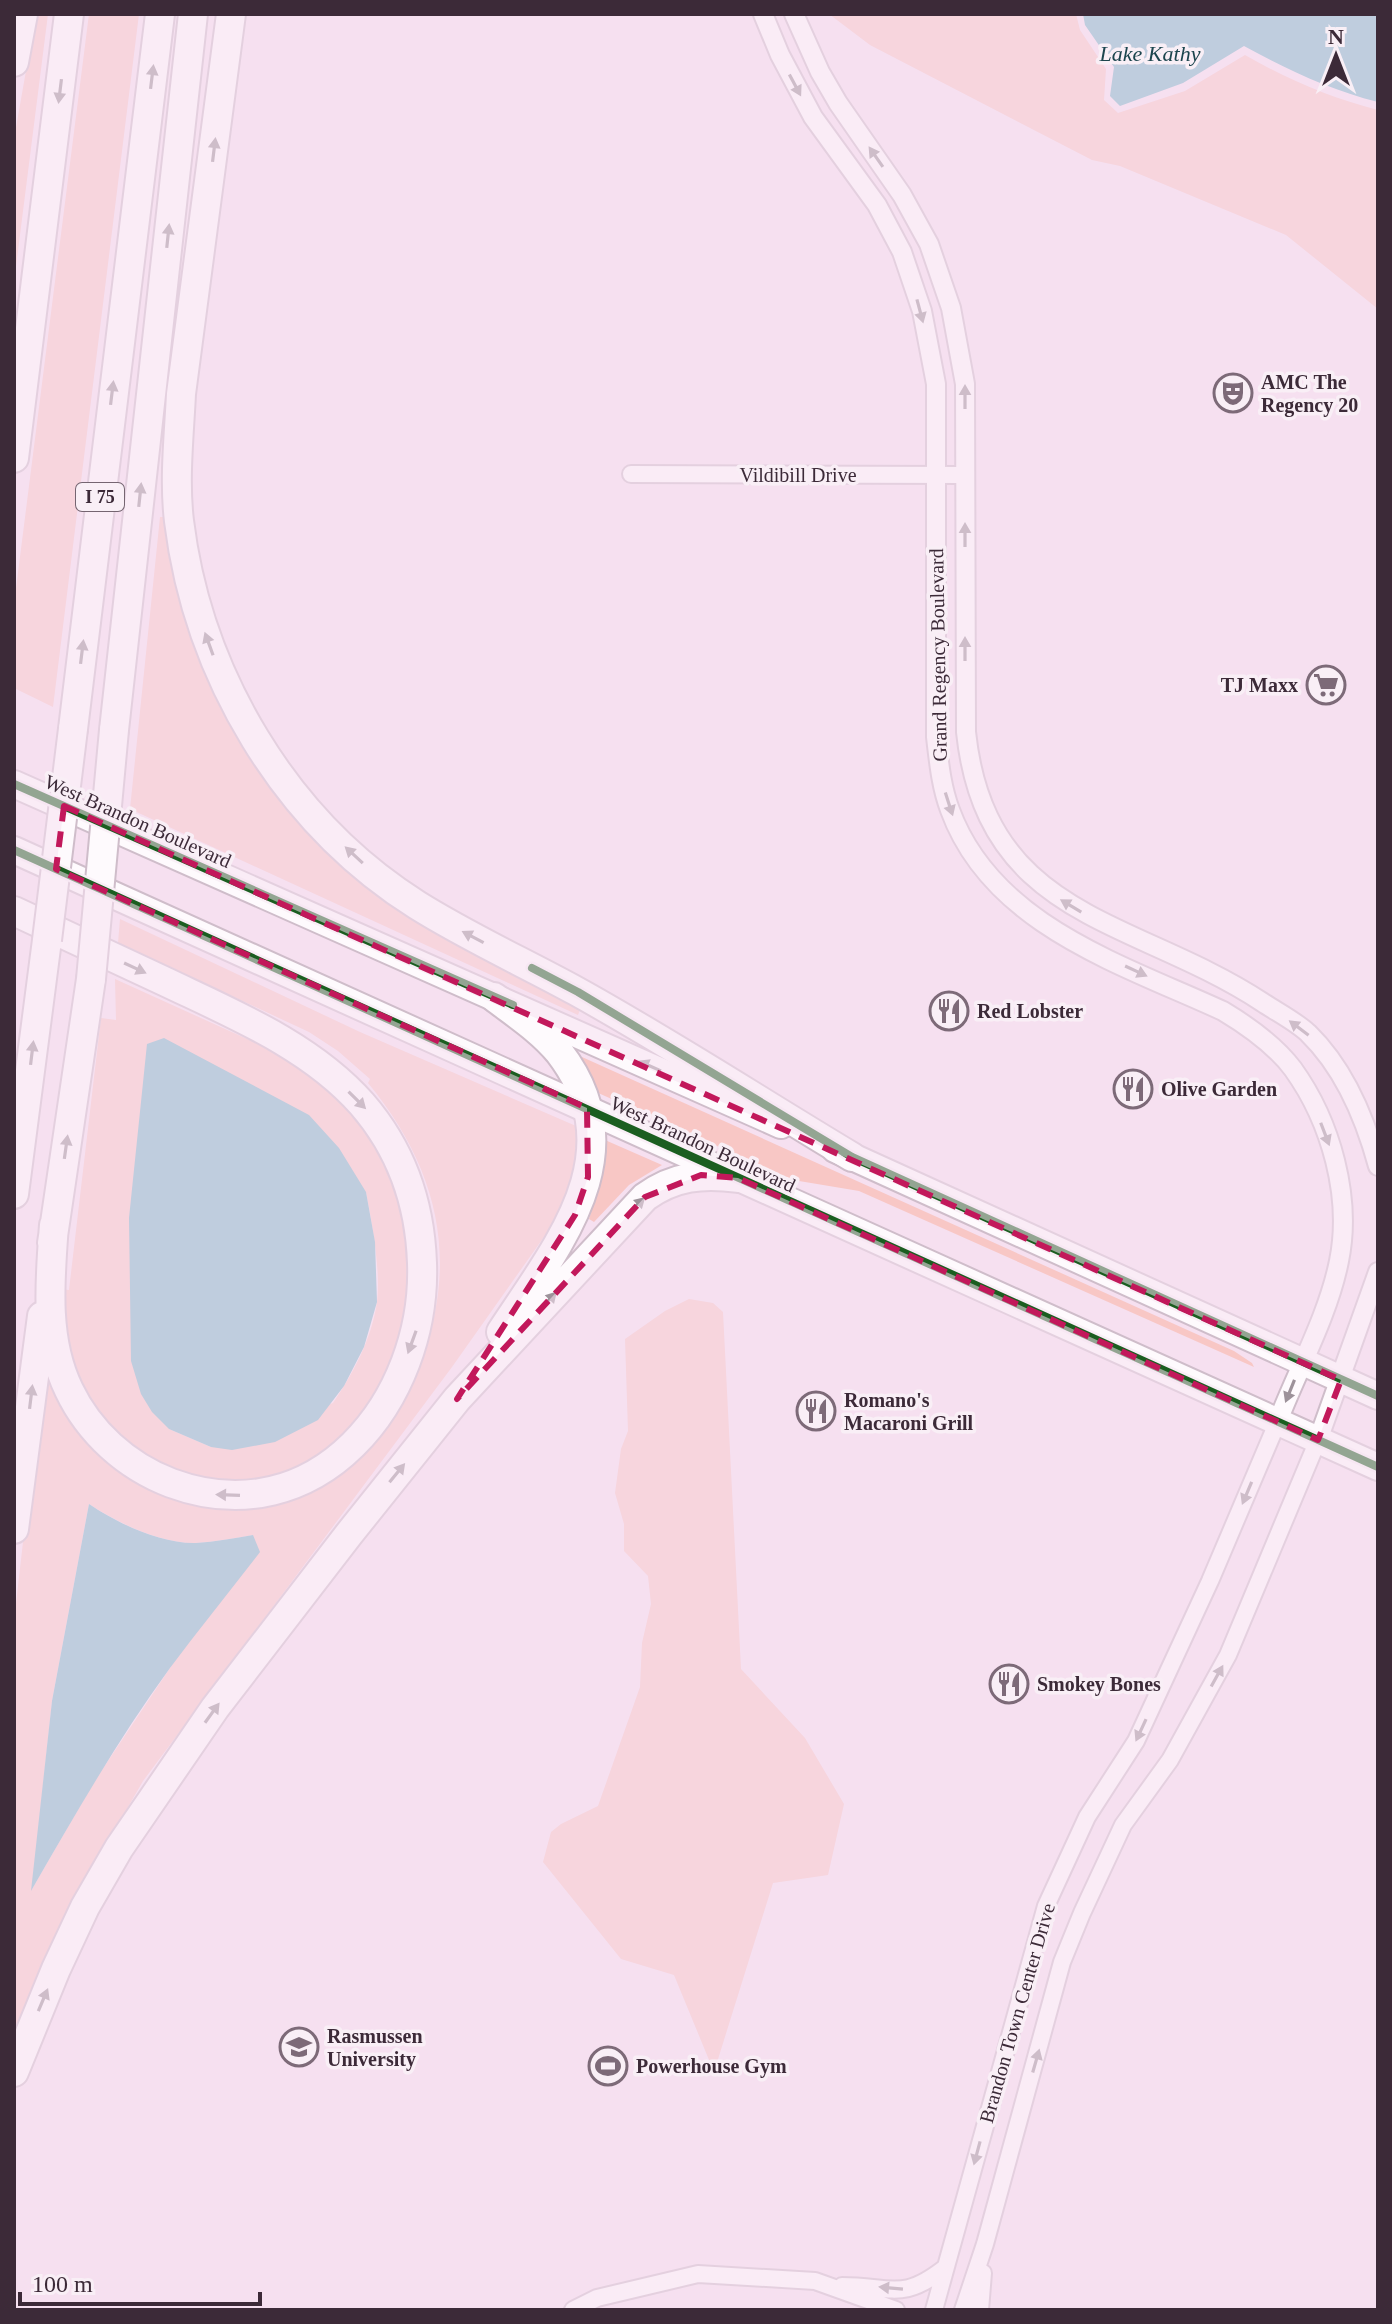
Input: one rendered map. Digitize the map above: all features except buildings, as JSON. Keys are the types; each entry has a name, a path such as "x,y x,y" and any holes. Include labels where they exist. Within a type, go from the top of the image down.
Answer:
{"highway":[{"path":"14,62 23,14"},
{"path":"14,458 69,14"},
{"name":"I 75","path":"14,1194 160,14"},
{"path":"14,1529 54,1225 91,979 114,730 193,14"},
{"path":"231,14 181,394 177,455 179,518 190,587 228,693 283,781 307,811 386,883 429,912 578,992 852,1157"},
{"name":"West Brandon Boulevard","path":"14,784 852,1157 1378,1396"},
{"name":"West Brandon Boulevard","path":"14,850 1378,1467"},
{"path":"14,911 210,1003 282,1041 323,1069 360,1101 384,1131 404,1167 421,1239 423,1283 417,1331 395,1389 377,1420 348,1451 314,1476 272,1491 233,1496 196,1492 155,1477 117,1453 90,1425 68,1388 57,1352 49,1290 54,1225"},
{"path":"457,1399 575,1215 588,1177 591,1136 587,1108 559,1053 536,1029 494,997"},
{"path":"14,2072 85,1907 119,1848 215,1708 457,1399 645,1197 669,1182 685,1177 738,1178"}],"street":[{"name":"Grand Regency Boulevard","path":"763,14 795,86 813,117 877,205 902,252 922,311 936,384 935,704 941,777 950,810 973,854 1002,889 1029,914 1052,930 1223,1011 1248,1026 1292,1068 1320,1120 1342,1200 1339,1259 1332,1290 1278,1421"},
{"name":"Grand Regency Boulevard","path":"794,14 838,103 902,195 929,244 951,308 965,384 965,703 970,768 979,801 995,831 1023,869 1048,891 1076,910 1232,982 1306,1031 1327,1056 1358,1108 1370,1134 1378,1166"},
{"path":"902,252 929,244"},
{"name":"Vildibill Drive","path":"631,474 965,475"},
{"path":"935,704 965,703"},
{"path":"1106,957 1119,930"},
{"path":"1318,1440 1378,1272"},
{"name":"Brandon Town Center Drive","path":"934,2310 1046,1906 1087,1817 1136,1741 1210,1581 1278,1421"},
{"name":"Brandon Town Center Drive","path":"963,2310 985,2244 1062,1962 1123,1825 1170,1760 1228,1655 1318,1440"},
{"name":"Brandon Town Center Drive","path":"980,2310 985,2244"},
{"path":"830,2286 911,2289 926,2283 946,2267"},
{"path":"573,2310 597,2298 698,2274 815,2281 896,2310"}],"highlighted area":[{"path":"64,806 1341,1380 1318,1440 738,1178 701,1175 645,1197 457,1399 575,1215 588,1177 587,1108 56,869"}],"shaded area":[{"path":"36,14 48,14 14,282 14,139"},
{"path":"89,14 139,14 53,707 14,688 14,604"},
{"path":"829,14 1076,14 1080,30 1106,69 1104,100 1118,113 1185,91 1245,55 1309,87 1378,110 1378,309 1286,235 1120,166 1092,160 870,45"},
{"path":"160,517 168,517 285,800 582,1004 578,1015 130,809"},
{"path":"120,919 360,1032 576,1126 577,1161 563,1210 452,1367 143,1781 79,1892 14,2039 14,1621 43,1367 69,1411 224,1502 370,1437 387,1426 418,1368 431,1329 438,1291 440,1254 436,1218 426,1183 412,1149 368,1083 370,1079 338,1051 309,1032 118,943","holes":["89,1504 140,1531 169,1540 196,1543 253,1535 94,1782 32,1889 52,1701"]},
{"path":"115,979 278,1053 327,1084 387,1156 411,1236 409,1330 373,1409 317,1461 274,1478 214,1483 164,1469 102,1424 72,1374 60,1289 69,1290 101,1018 116,1020","holes":["366,1192 377,1262 377,1302 361,1355 333,1403 211,1447 169,1429"]},
{"path":"582,1057 1234,1351 1254,1367 859,1191 793,1180 596,1092 580,1061"},
{"path":"605,1140 662,1165 629,1185 594,1222 589,1219 601,1179"},
{"path":"689,1299 713,1303 723,1312 741,1669 805,1738 844,1804 828,1875 773,1883 714,2072 674,1975 621,1959 543,1862 551,1832 598,1806 640,1687 642,1643 651,1604 648,1576 624,1551 624,1524 615,1493 621,1449 628,1431 625,1339 665,1311"}],"water":[{"name":"Lake Kathy","path":"1083,14 1378,14 1378,102 1343,92 1244,46 1183,83 1120,106 1110,96 1114,67 1085,25"},
{"path":"164,1038 309,1115 339,1148 366,1192 375,1242 377,1302 364,1347 344,1386 318,1420 275,1442 232,1450 211,1447 169,1429 152,1412 141,1394 131,1361 129,1218 147,1044"},
{"path":"89,1504 126,1525 168,1540 196,1543 253,1535 260,1552 151,1695 31,1891 52,1701"}],"cycle path":[{"path":"14,784 513,1005"},
{"path":"14,850 1378,1467"},
{"path":"532,968 578,992 852,1157 1378,1396"}],"place":[{"name":"AMC The Regency 20","path":"1233,393"},
{"name":"TJ Maxx","path":"1326,685"},
{"name":"Red Lobster","path":"949,1011"},
{"name":"Olive Garden","path":"1133,1089"},
{"name":"Romano's Macaroni Grill","path":"816,1411"},
{"name":"Smokey Bones","path":"1009,1684"},
{"name":"Rasmussen University","path":"299,2047"},
{"name":"Powerhouse Gym","path":"608,2066"}]}
